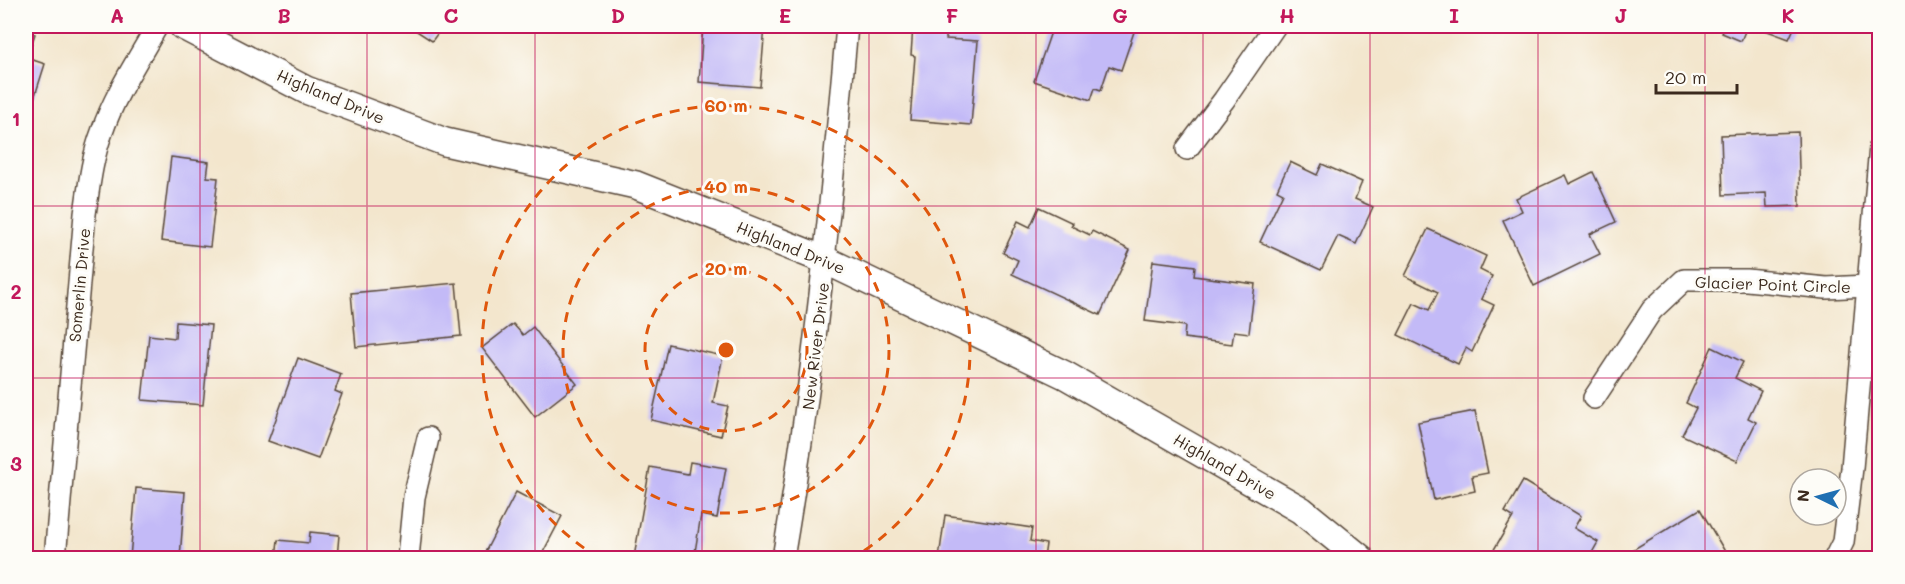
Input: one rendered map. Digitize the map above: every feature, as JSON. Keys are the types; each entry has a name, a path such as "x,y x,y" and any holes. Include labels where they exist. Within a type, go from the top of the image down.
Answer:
{"street":[{"name":"Somerlin Drive","path":"55,558 85,214 92,169 112,106 157,26"},
{"name":"Highland Drive","path":"183,26 306,90 445,142 636,185 825,260 1065,375 1301,510 1360,558"},
{"name":"New River Drive","path":"783,558 801,456 825,260 847,26"},
{"path":"1187,149 1275,26"},
{"path":"1835,558 1843,542 1852,468 1880,147"},
{"name":"Glacier Point Circle","path":"1594,398 1652,310 1684,280 1747,280 1826,288 1867,286"},
{"path":"408,558 414,497 428,438"}],"building":[{"path":"409,26 443,26 432,41"},
{"path":"703,26 765,26 760,87 699,82"},
{"path":"913,26 946,26 946,39 978,41 971,125 910,120 915,56 911,55"},
{"path":"1053,26 1136,26 1121,70 1109,66 1101,90 1095,88 1091,100 1034,81"},
{"path":"1579,26 1579,29 1558,27"},
{"path":"1725,26 1747,26 1741,41 1722,33"},
{"path":"1754,26 1795,26 1789,39"},
{"path":"26,31 35,34 27,58 45,64 26,124"},
{"path":"1798,132 1800,206 1767,207 1766,193 1723,195 1721,135"},
{"path":"171,157 209,162 207,177 218,178 210,247 161,241"},
{"path":"1290,162 1317,175 1322,164 1362,182 1355,199 1373,207 1356,244 1338,236 1321,270 1260,242 1283,193 1277,190"},
{"path":"1593,172 1616,222 1590,234 1600,254 1534,286 1503,220 1522,211 1516,198 1565,175 1569,184"},
{"path":"1039,207 1073,223 1071,226 1090,235 1092,231 1130,250 1100,315 1012,274 1018,260 1003,253 1018,221 1030,227"},
{"path":"1428,229 1486,256 1480,270 1492,276 1481,299 1494,305 1472,352 1466,348 1458,364 1398,335 1414,303 1429,310 1438,292 1405,276"},
{"path":"1153,261 1195,266 1194,276 1255,284 1249,333 1234,331 1232,344 1184,338 1185,326 1145,321"},
{"path":"456,283 461,336 356,347 351,293"},
{"path":"176,322 211,325 203,405 142,400 149,335 175,338"},
{"path":"513,324 523,335 533,327 577,384 535,417 482,348"},
{"path":"668,344 723,356 713,403 728,406 721,436 651,420"},
{"path":"1712,347 1743,362 1735,378 1761,391 1748,418 1756,422 1737,461 1682,435 1696,408 1686,403"},
{"path":"298,358 341,374 335,391 342,394 318,459 268,441"},
{"path":"1475,411 1488,473 1472,476 1475,491 1434,500 1418,422"},
{"path":"690,462 726,468 717,518 701,515 694,558 634,557 650,467 688,474"},
{"path":"1523,481 1581,516 1574,528 1598,542 1589,558 1489,558 1513,517 1505,512"},
{"path":"136,488 185,492 180,558 130,558"},
{"path":"516,492 562,516 540,558 482,558"},
{"path":"1700,509 1727,555 1721,558 1639,558 1634,549"},
{"path":"945,515 1032,528 1030,541 1046,544 1044,558 939,558"},
{"path":"310,532 339,535 337,558 276,558 278,540 309,543"}]}
